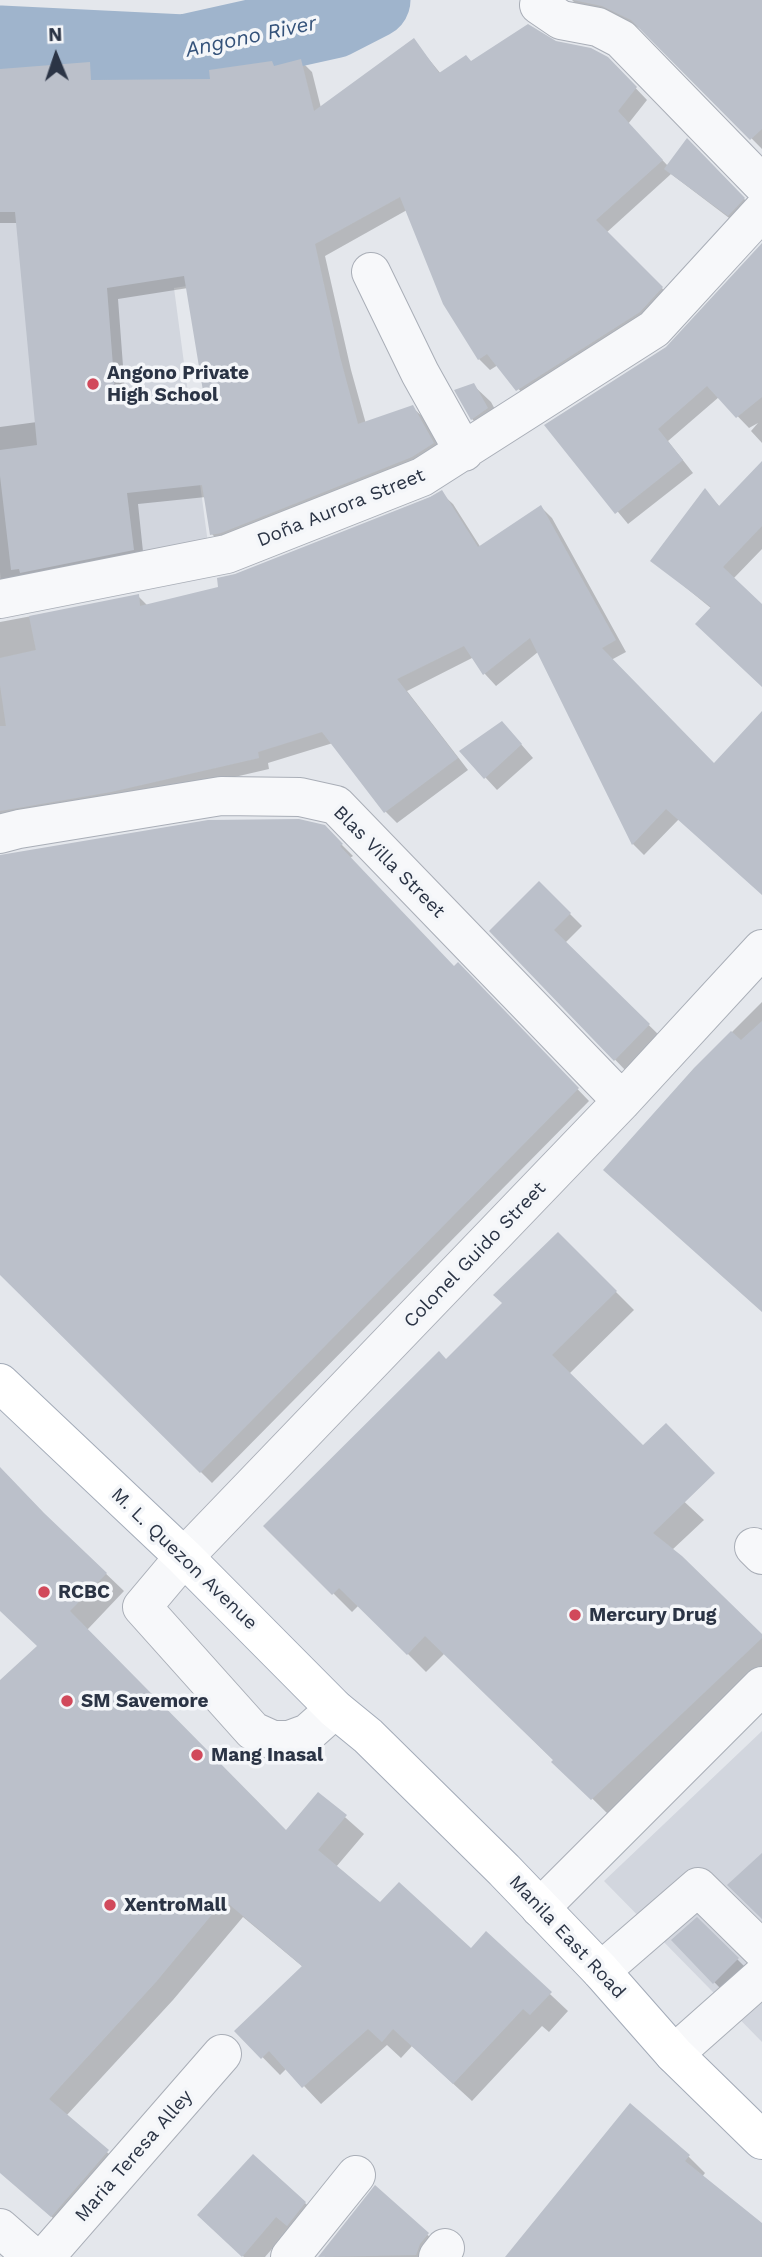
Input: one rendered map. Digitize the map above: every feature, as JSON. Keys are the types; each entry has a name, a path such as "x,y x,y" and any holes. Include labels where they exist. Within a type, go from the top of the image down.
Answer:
{"main road":[{"name":"M. L. Quezon Avenue","path":"0,1382 184,1557 335,1710 368,1737"},
{"name":"Manila East Road","path":"368,1737 540,1908 601,1971 674,2054 762,2140"}],"street":[{"path":"540,5 561,20 598,27 621,39 762,184"},
{"name":"Doña Aurora Street","path":"0,599 227,554 422,477 653,329 762,211"},
{"path":"371,272 420,373 464,452"},
{"name":"Blas Villa Street","path":"0,834 221,796 300,797 336,805 622,1101"},
{"name":"Colonel Guido Street","path":"335,1710 308,1733 289,1740 273,1740 253,1731 142,1607 184,1557 622,1101 762,949"},
{"path":"540,1908 762,1686"},
{"path":"601,1971 698,1887 762,1950"},
{"path":"674,2054 762,1976"},
{"name":"Maria Teresa Alley","path":"45,2257 222,2054"},
{"path":"290,2257 356,2175"},
{"path":"0,2228 33,2257"}],"shaded area":[{"name":"Angono Private High School","path":"0,82 227,280 174,288 209,551 2,590"},
{"path":"762,1731 762,2042 604,1881"}],"building":[{"path":"573,0 762,0 762,129 750,140 631,20 602,6"},
{"path":"528,24 556,41 591,48 608,57 637,87 618,111 663,160 596,220 663,287 640,312 516,391 487,354 478,360 443,304 400,197 315,244 358,424 413,405 434,443 412,457 210,535 202,485 127,493 134,550 20,573 19,569 11,570 0,476 0,450 37,445 15,212 0,212 0,69 90,62 91,80 210,79 209,70 272,61 274,66 301,59 314,111 414,38 439,73 466,55 471,61","holes":["184,276 204,397 116,405 107,288"]},
{"path":"687,138 745,198 728,216 664,169"},
{"path":"762,243 762,397 736,418 707,386 658,429 683,460 615,514 544,425 666,347"},
{"path":"474,383 488,408 471,420 454,390"},
{"path":"762,461 762,526 723,567 762,604 762,687 695,624 711,607 650,561 705,488 719,506"},
{"path":"442,490 478,547 541,505 616,640 602,648 714,763 762,711 762,895 666,809 632,845 530,638 483,675 464,646 397,679 458,758 384,813 322,732 258,752 259,758 111,792 0,811 0,726 6,726 0,685 0,658 36,650 29,616 139,594 140,606 218,587 217,578 235,574"},
{"path":"502,721 522,744 484,779 459,751"},
{"path":"299,819 325,825 343,844 340,846 454,966 458,962 579,1088 200,1473 0,1275 0,855 208,820"},
{"path":"539,881 571,913 554,930 650,1024 614,1061 489,931"},
{"path":"762,1021 762,1312 603,1170 694,1068 731,1031 741,1040"},
{"path":"558,1232 617,1291 552,1355 643,1445 666,1423 715,1473 653,1533 682,1556 762,1634 762,1638 591,1800 425,1636 407,1655 339,1588 332,1595 263,1526 439,1351 446,1359 502,1303 493,1295"},
{"path":"0,1467 107,1573 70,1611 286,1830 318,1792 347,1815 318,1850 380,1902 399,1882 471,1948 486,1931 552,1992 530,2015 523,2009 453,2084 393,2029 382,2042 368,2029 302,2088 269,2051 261,2059 234,2031 302,1966 224,1900 156,1982 49,2099 109,2150 51,2217 0,2173 0,1680 37,1646 0,1611"},
{"path":"762,1853 762,1919 727,1885"},
{"path":"697,1917 739,1958 713,1984 671,1940"},
{"path":"630,2103 690,2155 685,2161 762,2223 762,2257 505,2257"},
{"path":"253,2154 306,2202 287,2226 276,2217 242,2257 197,2215"},
{"path":"375,2185 429,2233 420,2244 416,2255 318,2257"}],"waterway":[{"name":"Angono River","path":"0,44 184,53 333,20 372,0"}],"place":[{"name":"Angono Private High School","path":"93,384"},
{"name":"RCBC","path":"44,1592"},
{"name":"Mercury Drug","path":"575,1615"},
{"name":"SM Savemore","path":"67,1701"},
{"name":"Mang Inasal","path":"197,1755"},
{"name":"XentroMall","path":"110,1905"}]}
